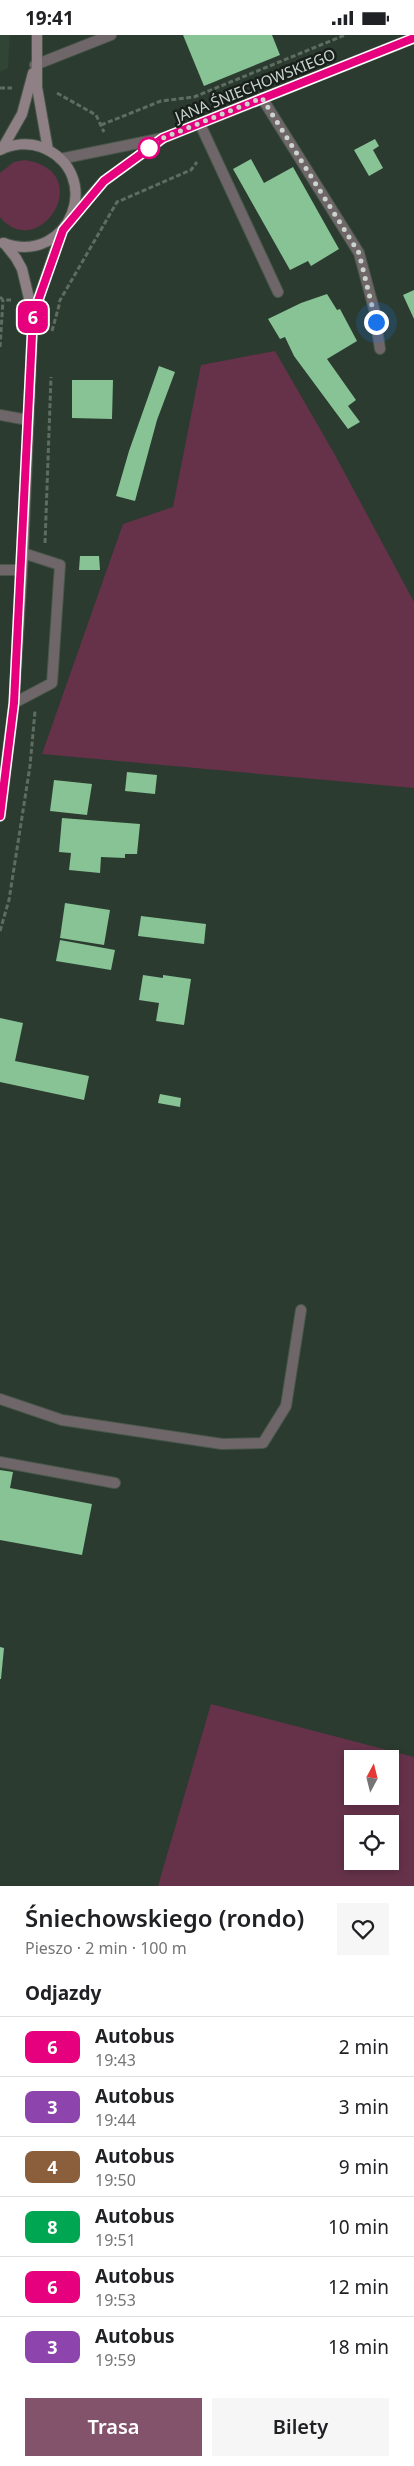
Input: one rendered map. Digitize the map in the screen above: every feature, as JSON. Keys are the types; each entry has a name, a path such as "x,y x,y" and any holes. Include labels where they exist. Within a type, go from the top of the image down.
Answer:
{"main road":[{"path":"37,35 35,65 42,124 48,150"},
{"path":"1,149 22,114 35,65"},
{"path":"1,149 25,144 48,150 60,159 70,172 75,187 75,202 71,218 63,230 33,315"},
{"path":"2,242 18,247 39,245 52,239 63,230"},
{"path":"0,816 14,703 23,553 33,315 22,269 16,258 2,242"}],"street":[{"path":"35,65 111,35"},
{"name":"JANA ŚNIECHOWSKIEGO","path":"60,159 163,138 414,38"},
{"path":"262,98 359,253 374,309 380,349"},
{"path":"200,123 278,292"},
{"name":"JANA ŚNIECHOWSKIEGO","path":"71,218 104,181 163,138"},
{"path":"0,415 28,420"},
{"path":"14,703 52,683 60,565 23,553"},
{"path":"0,570 22,570"},
{"path":"0,1399 62,1420 222,1444 263,1443 286,1405 301,1310"},
{"path":"0,1462 115,1483"}],"path":[{"path":"101,125 161,101 194,97 345,35"},
{"path":"0,347 3,300"}],"shaded area":[{"path":"0,35 10,35 8,68 0,72"},
{"path":"25,160 47,168 58,181 60,196 54,211 44,223 30,230 15,229 0,217 0,173 14,162"},
{"path":"275,351 335,455 414,602 414,788 42,754 123,524 173,507 201,365"},
{"path":"211,1704 387,1750 344,1750 344,1805 399,1805 399,1753 414,1757 414,1886 158,1886"}],"building":[{"path":"183,35 272,35 280,55 204,86"},
{"path":"375,139 379,146 373,150 383,168 369,176 354,150"},
{"path":"251,159 264,183 293,167 339,249 311,266 308,261 290,270 233,169"},
{"path":"414,290 414,319 403,295"},
{"path":"327,294 337,310 340,309 357,341 327,359 356,400 348,406 360,422 348,429 294,356 285,337 280,339 268,319 301,303"},
{"path":"159,366 175,372 157,420 135,501 116,496 129,451"},
{"path":"72,380 113,380 112,419 72,418"},
{"path":"80,556 99,556 100,570 79,570"},
{"path":"127,772 157,775 155,794 125,791"},
{"path":"54,780 92,784 87,815 50,811"},
{"path":"62,818 140,824 137,854 125,854 125,858 101,857 100,873 69,870 71,853 59,852"},
{"path":"65,903 110,910 104,945 60,938"},
{"path":"141,916 206,924 204,944 138,936"},
{"path":"60,940 115,950 111,970 56,961"},
{"path":"143,975 163,978 163,975 191,979 184,1025 156,1021 159,1003 139,1000"},
{"path":"0,1018 23,1023 15,1061 89,1076 84,1100 0,1082"},
{"path":"160,1094 181,1098 180,1107 158,1103"},
{"path":"0,1470 13,1472 10,1488 92,1504 82,1555 0,1540"},
{"path":"0,1647 4,1648 1,1679 0,1679"}],"bus line":[{"name":"6","path":"0,816 14,703 23,553 33,315 46,280 49,264 63,230 71,218 104,181 163,138 414,38"}],"route":[{"path":"149,148 163,138 262,98 359,253 376,322"}]}
